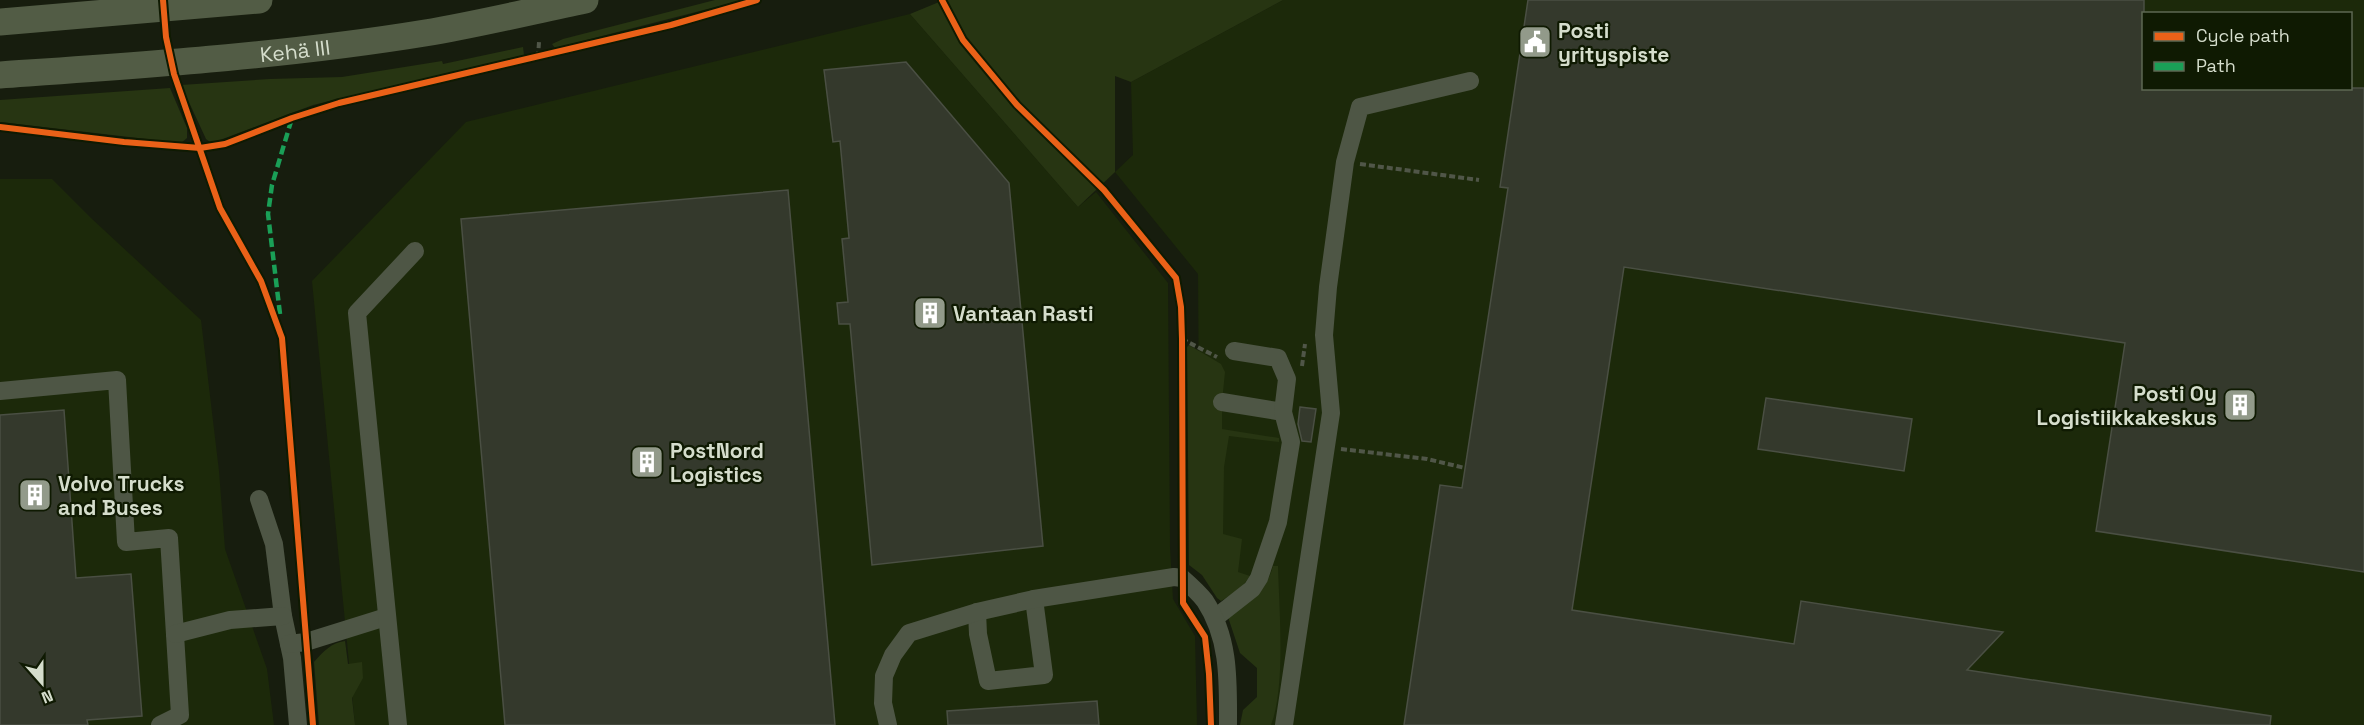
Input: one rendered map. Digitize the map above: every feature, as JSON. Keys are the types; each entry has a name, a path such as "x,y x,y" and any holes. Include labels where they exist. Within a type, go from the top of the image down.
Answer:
{"highway":[{"path":"0,22 258,0"},
{"name":"Kehä III","path":"0,75 214,59 426,33 585,0"}],"street":[{"path":"1284,725 1330,413 1324,335 1328,287 1345,162 1360,107 1470,81"},
{"path":"398,725 357,313 415,251"},
{"path":"1215,618 1252,589 1258,578 1278,522 1292,442 1283,412 1287,379 1278,358 1234,351"},
{"path":"0,391 117,380 126,542 170,538 180,715 160,725"},
{"path":"1221,402 1283,412"},
{"path":"259,499 274,544 298,725"},
{"path":"888,725 883,703 884,676 893,655 909,633 977,612 1034,599 1174,577 1182,578 1204,599 1215,618 1225,646 1228,725"},
{"path":"977,612 978,634 988,681 1044,675 1034,599"},
{"path":"175,634 230,620 283,616"},
{"path":"289,644 306,642 386,617"}],"path":[{"path":"538,57 539,42"},
{"path":"526,59 548,54"},
{"path":"1182,328 1182,351"},
{"path":"1182,339 1221,359 1234,351"},
{"path":"1340,449 1427,459 1465,468"}],"shaded area":[{"path":"715,0 743,0 555,48 552,44 563,39"},
{"path":"944,0 1283,0 1131,82 1115,76 1115,172 1078,207 910,14"},
{"path":"1283,0 2364,0 2364,725 1250,725 1266,709 1264,665 1248,655 1200,547 1198,274 1115,172 1133,155 1131,82"},
{"path":"910,14 1078,207 1096,192 1168,283 1170,547 1173,599 1195,636 1197,725 355,725 312,281 466,122"},
{"path":"523,47 524,55 313,105 210,142 206,139 181,85 342,77 442,61 443,64"},
{"path":"170,88 187,128 187,138 181,143 0,122 0,100"},
{"path":"0,179 52,179 201,320 219,471 225,549 267,669 274,725 0,725"},
{"path":"1189,345 1221,364 1225,372 1222,429 1279,438 1279,442 1229,436 1224,467 1223,534 1242,539 1238,572 1250,576 1240,589 1221,601 1202,575 1189,565 1187,347"},
{"path":"1273,566 1278,566 1280,625 1279,690 1276,709 1271,725 1240,725 1243,710 1257,697 1257,668 1240,653 1228,617 1261,589"},
{"path":"345,641 348,664 362,662 363,678 352,698 355,725 319,725 314,662 332,646"}],"building":[{"name":"Posti Oy Logistiikkakeskus","path":"1528,0 2144,0 2142,90 2352,90 2352,88 2364,88 2364,572 2096,531 2125,343 1624,267 1572,610 1794,644 1801,601 2003,632 1967,670 2271,716 2270,725 1404,725 1440,485 1462,488 1508,188 1500,187"},
{"name":"Vantaan Rasti","path":"906,62 1009,183 1043,546 872,565 850,324 839,324 837,303 848,302 842,239 849,238 840,141 833,142 824,70"},
{"name":"PostNord Logistics","path":"788,190 835,725 505,725 461,219"},
{"path":"1766,398 1912,419 1904,471 1758,449"},
{"path":"1300,407 1316,409 1311,442 1302,441 1298,424"},
{"name":"Volvo Trucks and Buses","path":"64,410 76,578 131,574 142,716 87,720 88,725 0,725 0,415"},
{"path":"1097,701 1099,725 948,725 947,711"}],"marked path":[{"path":"280,314 268,214 272,185 292,118"}],"cycle path":[{"path":"163,0 166,37 174,74 220,208 261,281 282,338 313,725"},
{"path":"0,127 124,142 200,148 225,144 339,103 671,25 757,0"},
{"path":"942,0 963,40 1017,105 1104,190 1176,278 1181,307 1182,339 1183,603 1205,637 1211,725"}],"place":[{"name":"Posti yrityspiste","path":"1535,42"},
{"name":"Vantaan Rasti","path":"930,313"},
{"name":"Posti Oy Logistiikkakeskus","path":"2240,405"},
{"name":"PostNord Logistics","path":"647,462"},
{"name":"Volvo Trucks and Buses","path":"35,495"}]}
